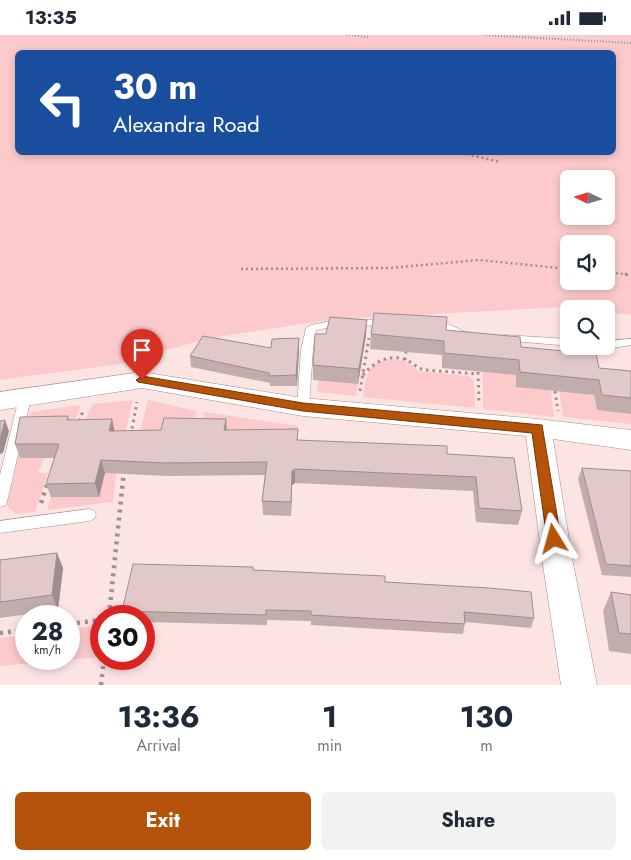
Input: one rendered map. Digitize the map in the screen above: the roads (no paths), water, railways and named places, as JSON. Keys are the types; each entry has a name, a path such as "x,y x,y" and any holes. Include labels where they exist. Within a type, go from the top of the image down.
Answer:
{"street":[{"path":"0,401 142,380 303,407 479,423 631,440"},
{"path":"538,429 557,558 580,685"}],"lane":[{"path":"303,407 307,350 311,329 343,322 401,323"},
{"path":"421,323 441,323 461,335 560,342"},
{"path":"615,344 631,342"},
{"path":"0,502 25,397"},
{"path":"0,527 89,515"}]}
